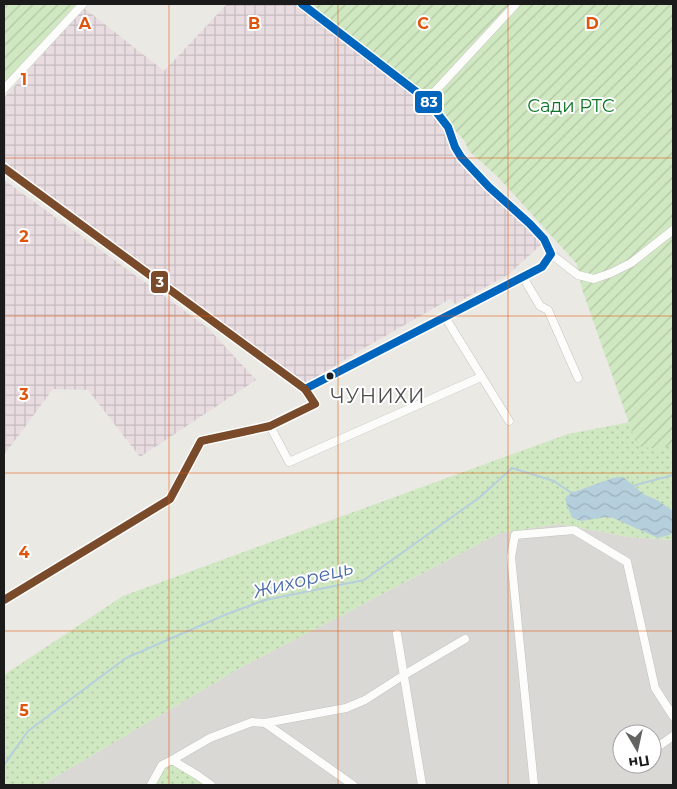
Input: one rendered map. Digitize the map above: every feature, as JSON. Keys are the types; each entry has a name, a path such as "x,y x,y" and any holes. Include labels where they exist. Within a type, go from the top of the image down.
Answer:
{"street":[{"path":"4,89 83,4"},
{"path":"302,4 427,100 448,127 455,147 461,157 489,187 544,239 551,254 578,275 594,279 611,273 631,263 673,230"},
{"path":"427,100 516,4"},
{"path":"4,168 305,389 315,404 270,426 201,441 170,498 5,597"},
{"path":"305,389 542,267 551,254"},
{"path":"523,277 540,306 548,310 578,378"},
{"path":"445,317 509,421"},
{"path":"270,426 289,462 481,377"},
{"path":"534,785 511,556 516,535 574,530 627,562 655,688 673,716"},
{"path":"397,634 422,785"},
{"path":"152,785 162,765 210,738 252,722 265,723 346,708 365,700 465,639"},
{"path":"265,723 353,785"},
{"path":"662,744 673,736"},
{"path":"172,760 211,785"}],"shaded area":[{"path":"227,4 299,4 426,102 446,127 458,158 543,243 509,274 455,304 450,299 305,384 4,164 4,98 84,8 164,71"},
{"path":"4,180 208,328 256,380 140,457 88,390 53,389 4,455"},
{"path":"559,524 629,537 673,540 673,785 42,785 240,668 500,533"}],"green space":[{"path":"4,4 76,4 4,86"},
{"name":"Сади РТС","path":"312,4 673,4 673,445 657,449 637,446 582,289 577,264 498,177 469,151 464,140 427,100"},
{"path":"673,414 673,540 629,537 559,524 500,533 240,668 42,785 4,785 4,675 123,596 568,434"},
{"path":"173,764 204,785 153,785 161,772"}],"water":[{"path":"623,477 643,494 657,500 673,511 673,532 658,538 613,518 606,517 581,521 572,518 565,498 571,493 613,478"}],"waterway":[{"name":"Жихорець","path":"4,765 28,731 126,658 227,614 265,600 364,580 480,497 512,468 554,481 573,494"},
{"name":"Жихорець","path":"632,486 673,475"}],"transit line":[{"name":"83","path":"302,4 427,100 448,127 455,147 461,157 489,187 544,239 551,254 542,267 305,389"},
{"name":"3","path":"4,168 305,389 315,404 270,426 201,441 170,499 4,600"}],"district":[{"name":"ЧУНИХИ","path":"378,396"}]}
